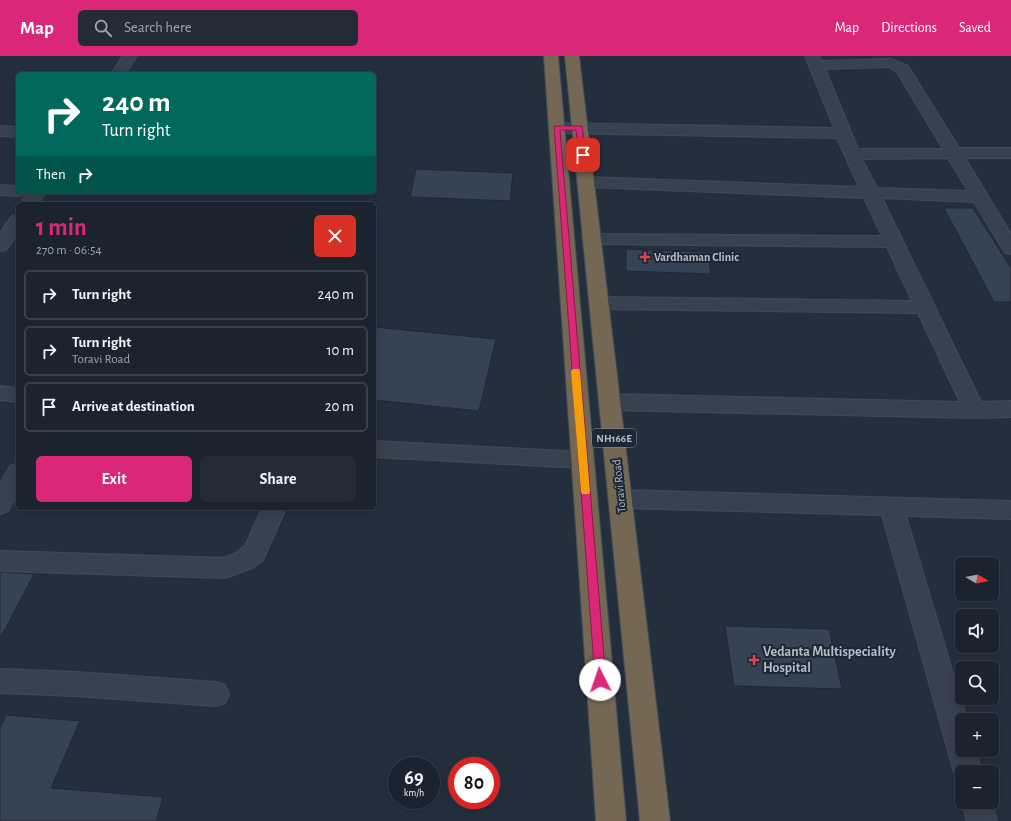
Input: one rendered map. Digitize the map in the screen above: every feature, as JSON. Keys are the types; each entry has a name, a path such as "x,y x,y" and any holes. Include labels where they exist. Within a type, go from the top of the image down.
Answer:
{"highway":[{"name":"NH166E","path":"551,56 611,821"},
{"name":"Toravi Road","path":"572,56 655,821"}],"street":[{"path":"119,72 130,56"},
{"path":"974,410 852,154 814,61 891,64 903,69 955,153 1011,250"},
{"path":"557,128 844,134"},
{"path":"0,131 16,132"},
{"path":"852,154 1011,153"},
{"path":"586,182 980,197"},
{"path":"0,190 16,191"},
{"path":"0,246 16,225"},
{"path":"591,239 894,242"},
{"path":"598,303 925,307"},
{"path":"0,392 16,395"},
{"path":"610,402 974,410 1011,409"},
{"path":"376,449 583,460"},
{"path":"0,505 16,476"},
{"path":"621,499 891,506 1008,515"},
{"path":"891,506 966,765"},
{"path":"0,561 226,568 243,561 254,553 273,510"},
{"path":"0,682 76,684 215,694"},
{"path":"979,809 982,821"}],"building":[{"path":"416,169 513,173 510,201 410,197"},
{"path":"944,208 973,208 1011,268 1011,302 994,302"},
{"path":"626,249 708,252 711,274 626,271"},
{"path":"376,327 496,339 479,411 376,400"},
{"path":"0,572 34,574 0,639"},
{"path":"725,626 829,629 842,689 734,686"},
{"path":"6,715 80,721 51,788 163,797 156,821 0,821 0,728"}],"slow traffic":[{"path":"576,371 586,492"}],"place":[{"name":"Vardhaman Clinic","path":"645,257"},
{"name":"Vedanta Multispeciality Hospital","path":"754,660"}],"route":[{"path":"583,155 580,128 557,128 600,680"}]}
